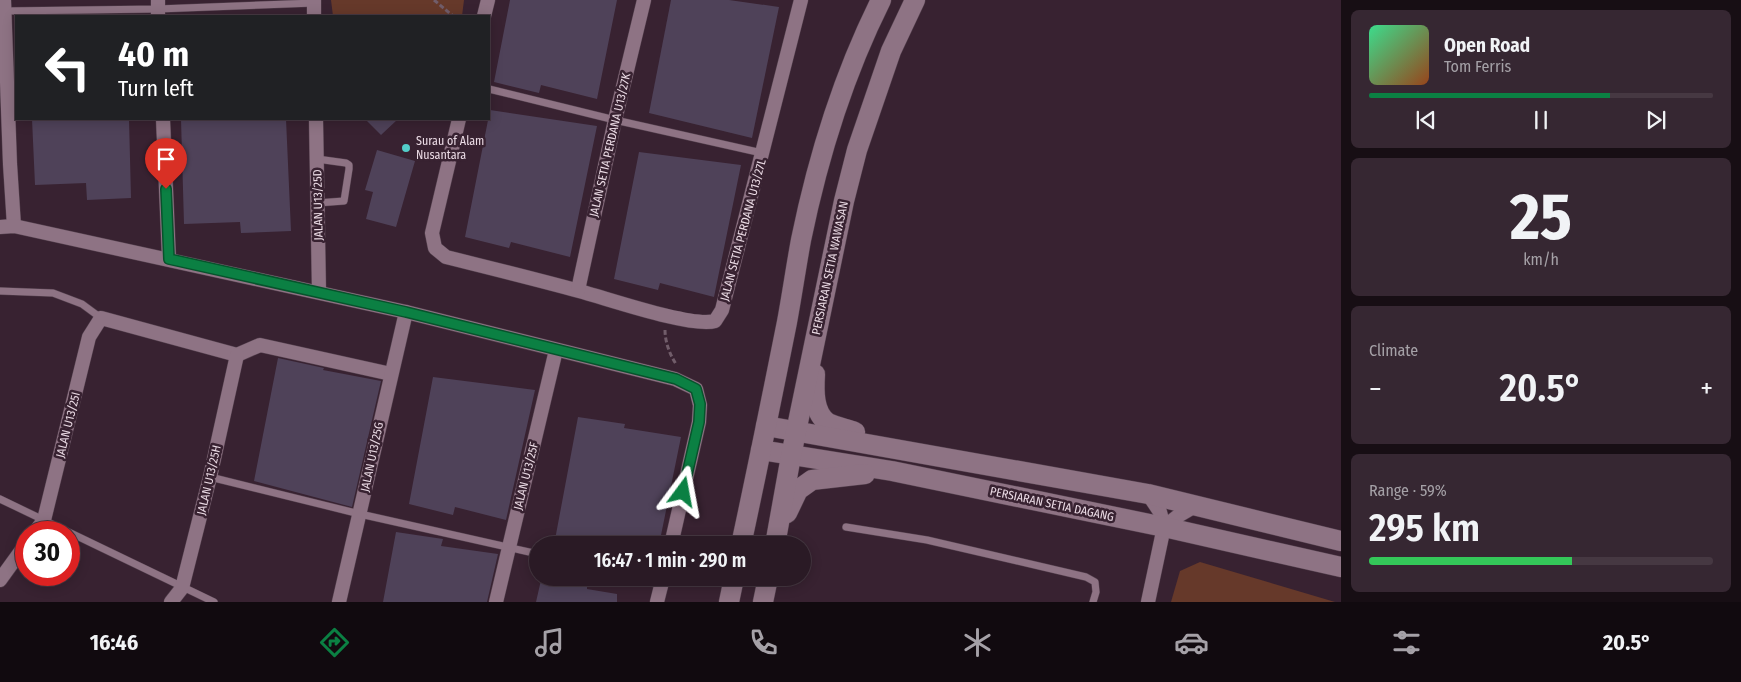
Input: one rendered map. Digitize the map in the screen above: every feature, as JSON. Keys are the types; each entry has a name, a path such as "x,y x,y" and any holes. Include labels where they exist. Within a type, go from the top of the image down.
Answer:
{"street":[{"path":"484,15 488,0"},
{"name":"JALAN SETIA PERDANA U13/27K","path":"578,290 615,120 644,0"},
{"name":"JALAN SETIA PERDANA U13/27L","path":"459,120 432,233 435,248 446,257 578,290 666,315 709,323 715,321 720,316 801,0"},
{"path":"743,536 762,450 812,192 841,96 861,40 881,0"},
{"name":"PERSIARAN SETIA WAWASAN","path":"777,536 791,456 844,201 857,150 891,51 915,0"},
{"path":"4,6 5,164 14,226"},
{"path":"163,120 169,259"},
{"name":"JALAN U13/25D","path":"316,120 319,292"},
{"path":"0,227 14,226 319,292 676,379 691,386 700,404 699,422 672,536"},
{"name":"JALAN U13/25G","path":"339,602 406,312"},
{"path":"101,318 237,355 260,345 391,374"},
{"name":"JALAN U13/25I","path":"44,520 90,337 101,318"},
{"path":"820,320 814,389 819,412 828,422 898,448"},
{"name":"JALAN U13/25F","path":"496,602 556,350"},
{"name":"JALAN U13/25H","path":"172,602 182,588 210,477 237,355"},
{"name":"PERSIARAN SETIA DAGANG","path":"766,426 1148,494 1341,540"},
{"name":"PERSIARAN SETIA DAGANG","path":"762,450 892,471 1164,527 1341,567"},
{"path":"778,536 798,490 812,480 892,471"},
{"path":"1148,494 1160,512 1164,527 1148,602"},
{"path":"1164,527 1195,506"},
{"path":"0,580 15,559"},
{"path":"657,602 661,586"},
{"path":"729,602 732,586"},
{"path":"763,602 766,586"}],"lane":[{"path":"4,6 158,8 314,6"},
{"path":"490,89 762,153"},
{"path":"317,159 349,165 344,201 317,203"},
{"path":"0,291 53,293 82,304 101,318"},
{"path":"210,477 360,514 529,552"},
{"path":"0,499 214,602"},
{"path":"846,527 927,540 1086,577 1095,582 1096,592 1093,602"}],"path":[{"path":"434,0 452,15"},
{"path":"666,315 665,338 672,358 691,386"}],"shaded area":[{"path":"331,0 464,0 462,15 333,15"},
{"path":"1200,562 1335,602 1171,602 1180,571"}],"building":[{"path":"510,0 617,0 597,99 541,85 539,93 494,82"},
{"path":"671,0 729,0 779,7 752,138 649,113"},
{"path":"490,110 597,126 570,257 511,242 509,248 465,237 488,120 490,120"},
{"path":"32,120 129,120 131,198 87,200 86,183 35,185"},
{"path":"181,120 286,120 291,231 241,233 240,222 184,224"},
{"path":"366,120 397,120 381,135"},
{"path":"377,150 415,161 396,227 366,219 373,192 365,190"},
{"path":"639,152 741,165 714,297 660,283 658,290 614,279"},
{"path":"278,358 324,368 323,370 381,381 352,507 254,481"},
{"path":"433,377 535,390 506,520 455,507 453,515 409,504"},
{"path":"578,417 625,424 624,428 681,437 661,536 556,536"},
{"path":"396,532 443,539 441,546 498,554 487,602 383,602"},
{"path":"540,586 587,586 587,589 617,594 617,602 536,602"}],"place":[{"name":"Surau of Alam Nusantara","path":"406,148"}],"route":[{"path":"166,189 169,259 406,312 686,383 696,389 700,404 699,422 683,492"}]}
